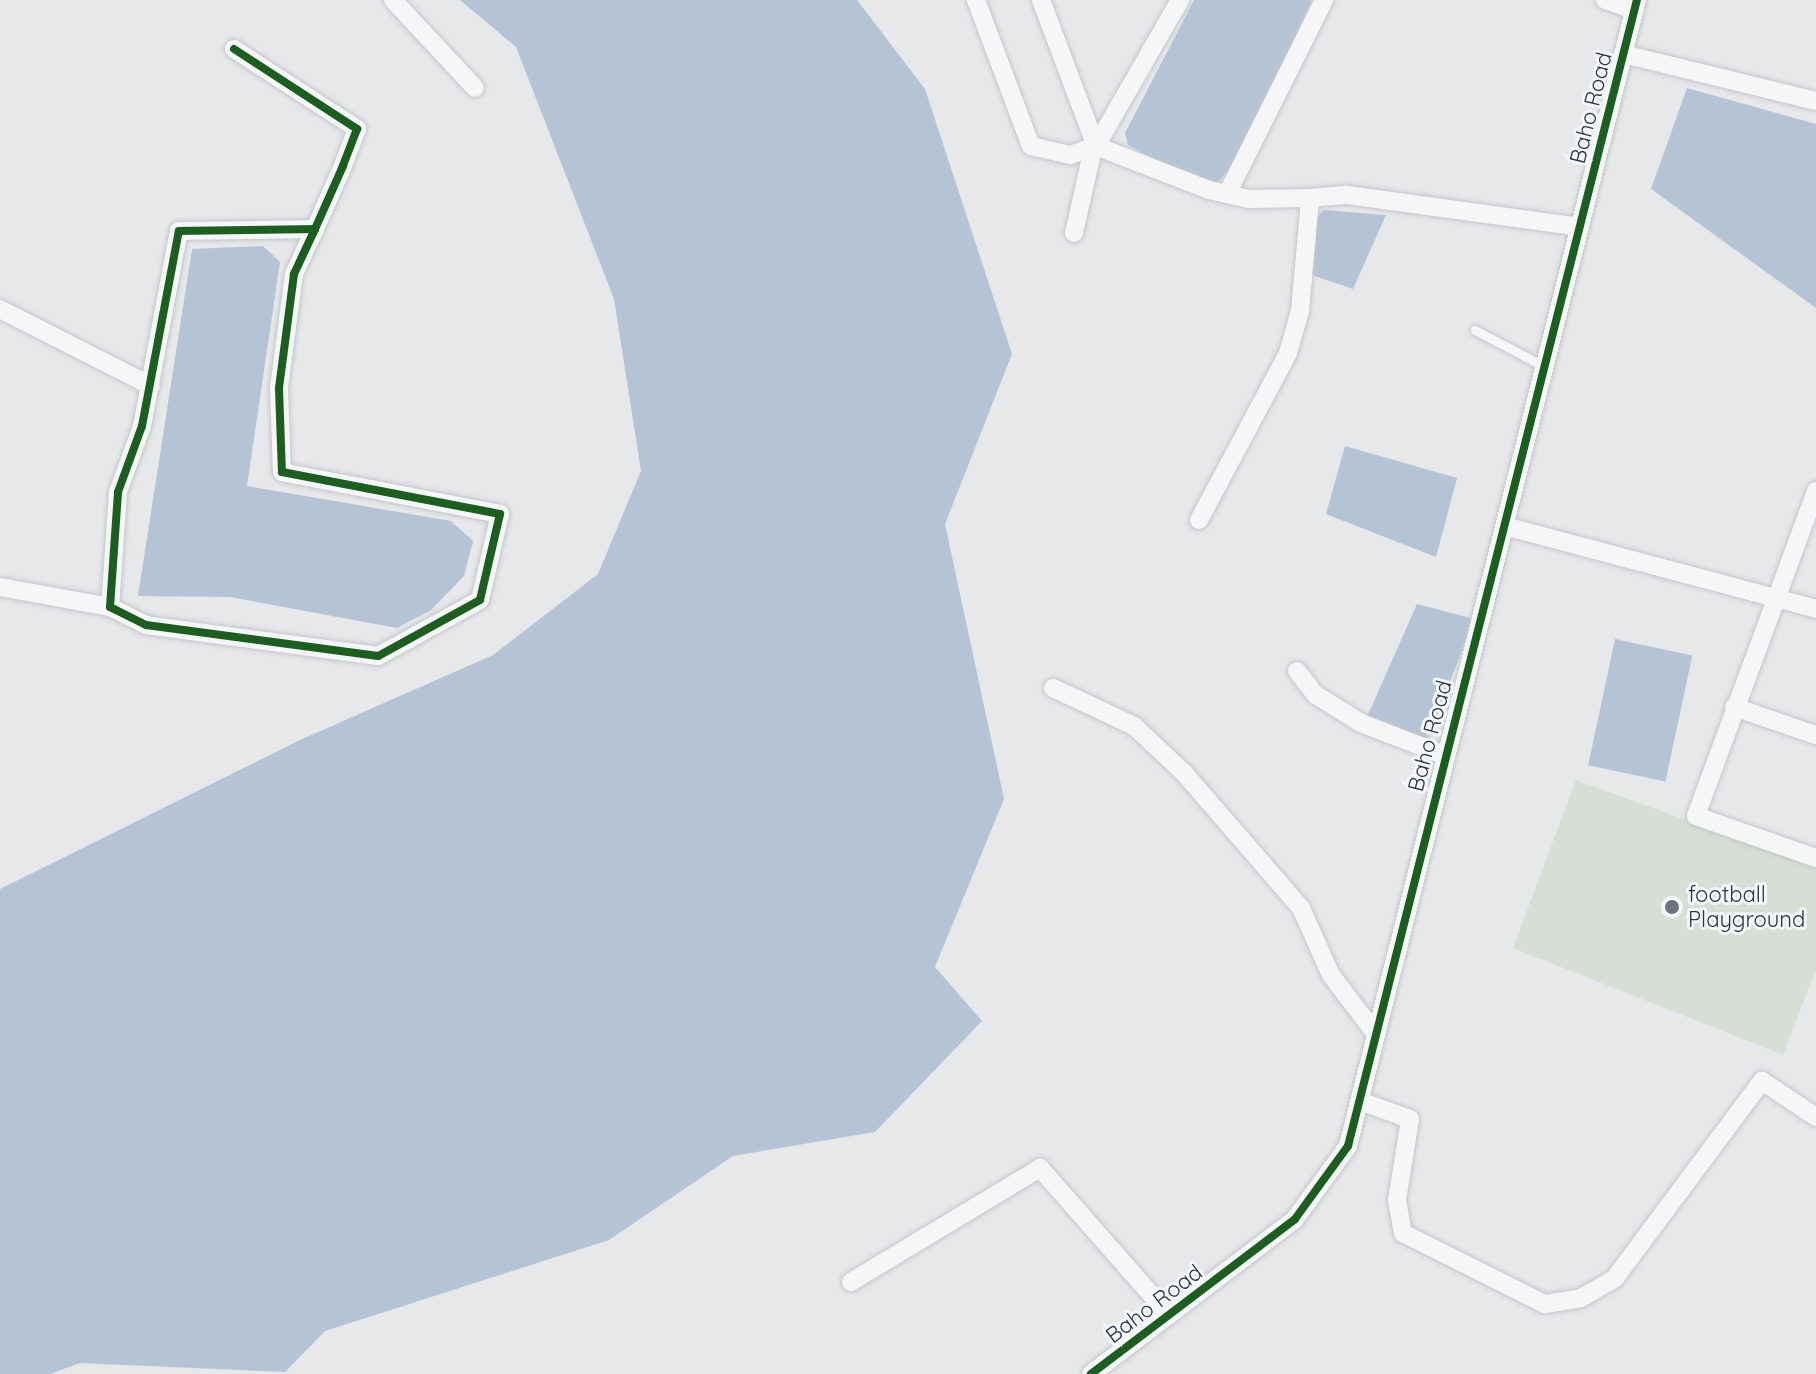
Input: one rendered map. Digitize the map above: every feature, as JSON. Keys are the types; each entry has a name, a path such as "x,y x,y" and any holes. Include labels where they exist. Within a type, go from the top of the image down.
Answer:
{"street":[{"path":"393,0 475,88"},
{"path":"976,0 1031,146 1070,155 1096,146 1227,194 1310,198 1347,195 1580,227"},
{"path":"1041,0 1096,146"},
{"path":"1074,233 1096,146 1180,0"},
{"path":"1227,194 1324,0"},
{"path":"1605,0 1635,5"},
{"name":"Baho Road","path":"1091,1374 1295,1219 1348,1146 1635,5"},
{"path":"0,587 110,607 146,625 378,656 480,600 500,514 282,472 276,438 282,340 294,274 357,129 234,49"},
{"path":"1623,54 1816,101"},
{"path":"1199,520 1288,353 1300,311 1310,198"},
{"path":"110,607 118,492 151,386 179,231 315,229"},
{"path":"0,309 151,386"},
{"path":"1816,491 1773,598 1696,816 1816,858"},
{"path":"1505,526 1816,609"},
{"path":"1297,671 1316,695 1361,723 1444,755"},
{"path":"1053,688 1134,726 1184,773 1301,908 1331,975 1375,1033"},
{"path":"1734,707 1816,735"},
{"path":"1360,1101 1410,1119 1397,1200 1403,1233 1545,1304 1581,1298 1615,1278 1762,1081 1816,1117"},
{"path":"851,1282 1030,1171 1048,1175 1169,1315"}],"lane":[{"path":"1475,330 1545,367"}],"shaded area":[{"name":"football Playground","path":"1576,780 1816,867 1816,969 1783,1055 1513,948"}],"water":[{"path":"460,0 857,0 925,89 1012,354 945,524 1004,799 935,967 982,1021 875,1132 733,1156 609,1240 325,1331 285,1372 80,1363 50,1374 0,1374 0,889 300,740 493,655 598,574 641,471 614,299 516,47"},
{"path":"1194,0 1312,0 1235,165 1209,190 1128,145 1125,133"},
{"path":"1687,88 1816,124 1816,308 1651,189"},
{"path":"1324,210 1386,215 1353,289 1312,275 1317,217"},
{"path":"263,246 280,262 247,486 451,521 473,541 464,576 431,610 397,628 230,597 138,596 192,249"},
{"path":"1345,446 1457,478 1436,557 1326,514"},
{"path":"1417,604 1474,619 1427,742 1367,717"},
{"path":"1615,639 1692,655 1665,782 1588,765"}],"cycle path":[{"path":"1091,1374 1295,1219 1348,1146 1637,0"},
{"path":"234,49 357,129 343,166 315,229 294,274 279,388 282,472 500,514 480,600 378,656 146,625 110,607 118,492 142,426 179,231 315,229"}],"place":[{"name":"football Playground","path":"1672,907"}]}
